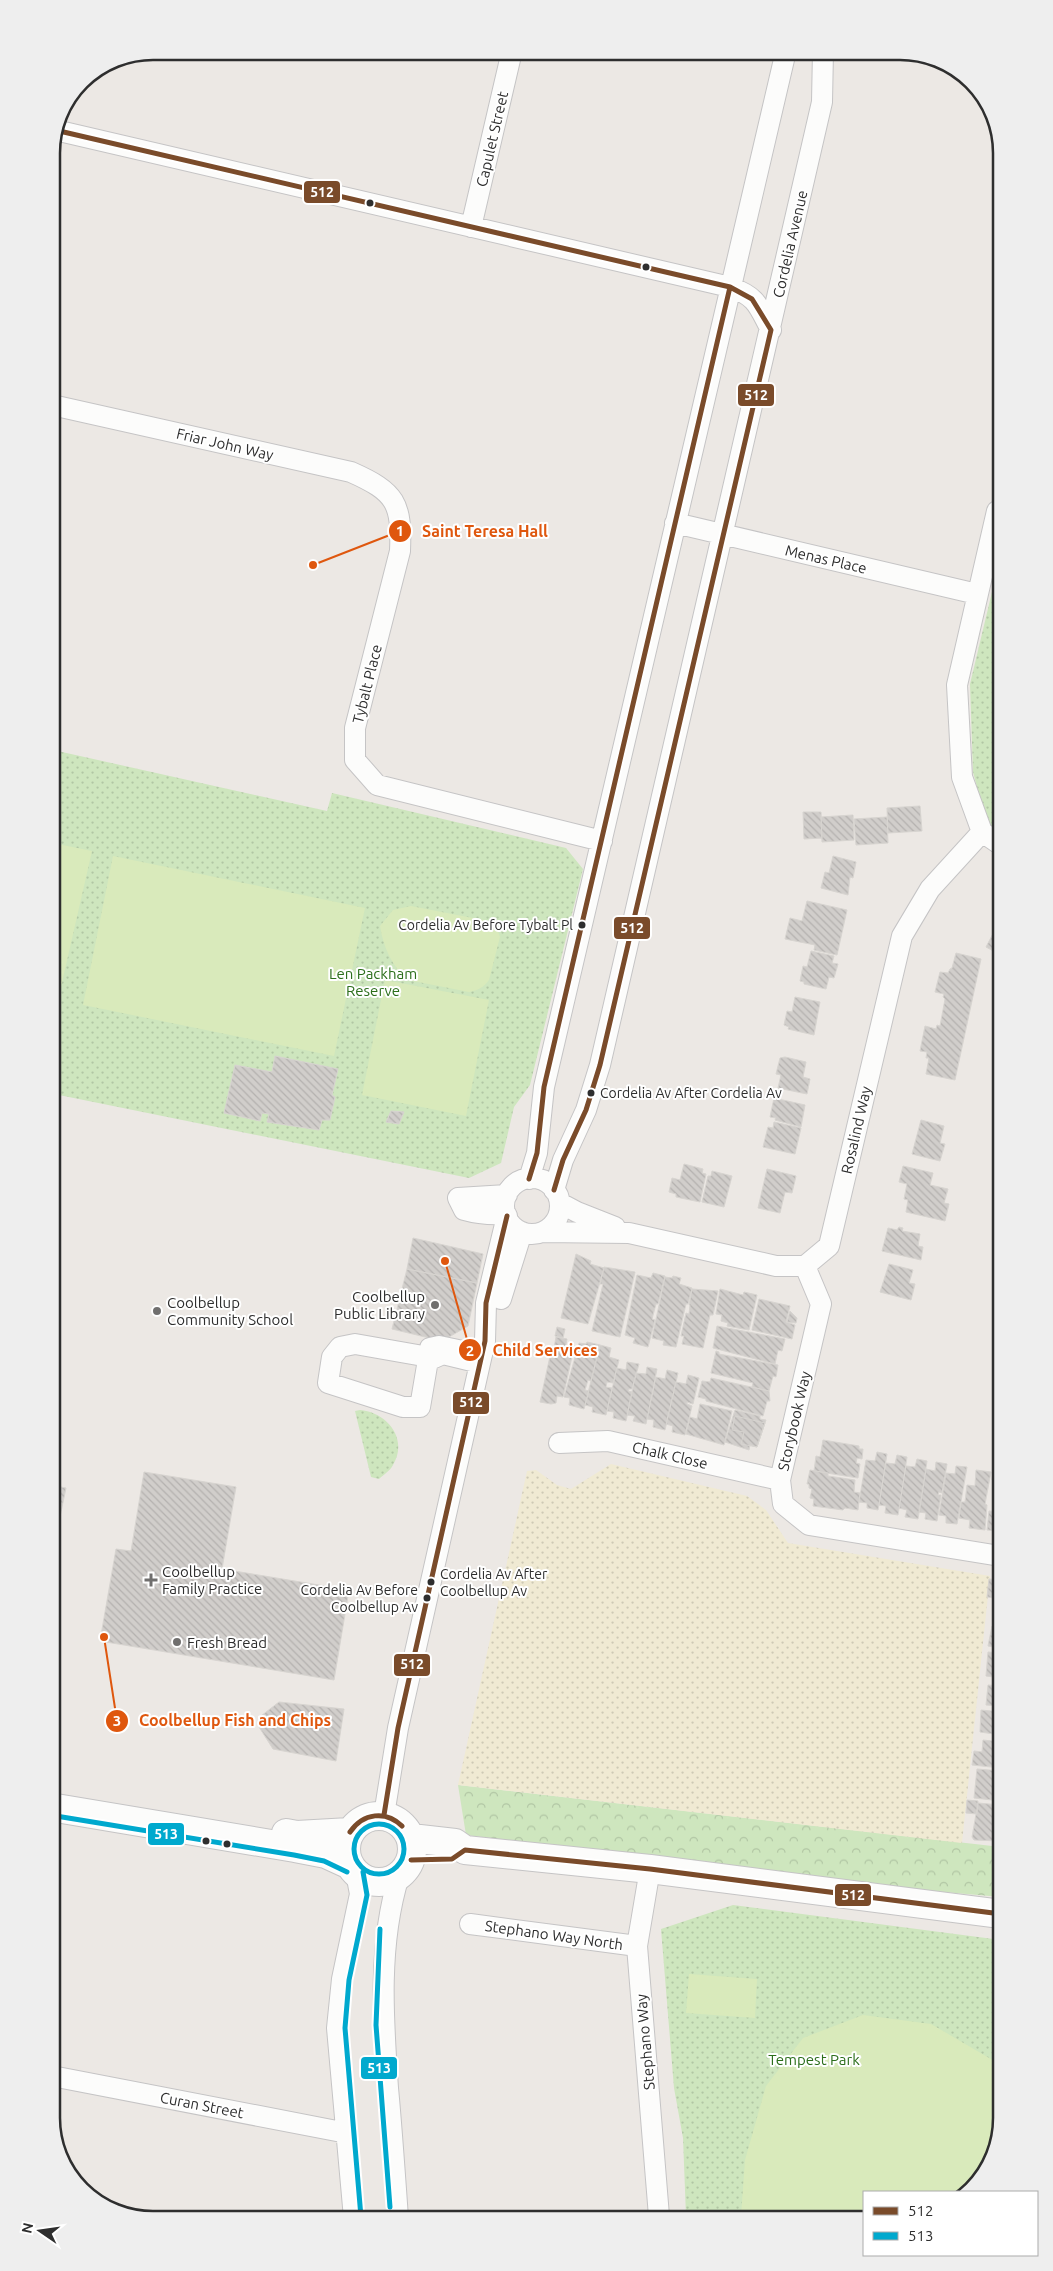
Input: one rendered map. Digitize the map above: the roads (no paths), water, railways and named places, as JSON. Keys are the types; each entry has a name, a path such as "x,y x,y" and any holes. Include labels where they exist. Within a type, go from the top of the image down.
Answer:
{"street":[{"name":"Capulet Street","path":"471,227 510,60"},
{"path":"529,1179 537,1153 544,1087 784,60"},
{"name":"Cordelia Avenue","path":"557,1196 563,1160 586,1110 600,1065 771,330 822,102 823,60"},
{"path":"63,132 730,287 744,292 754,299 771,330"},
{"name":"Friar John Way","path":"60,407 351,472 372,481 392,497"},
{"name":"Tybalt Place","path":"392,497 401,523 400,551 355,728 356,760 377,786 602,841"},
{"name":"Menas Place","path":"675,523 977,594"},
{"path":"990,838 962,777 957,685 993,528"},
{"name":"Rosalind Way","path":"805,1266 829,1246 902,936 930,889 990,838"},
{"path":"482,1353 486,1303 506,1208 514,1186 529,1179 543,1181 576,1212 629,1233 776,1266 805,1266"},
{"path":"543,1232 556,1220 557,1196"},
{"path":"458,1198 464,1210 471,1212 492,1215 506,1208"},
{"path":"506,1208 515,1228 529,1234 543,1232 629,1233"},
{"path":"384,1815 400,1718 482,1353 498,1310 506,1277 522,1232"},
{"name":"Storybook Way","path":"805,1266 821,1304 780,1480 783,1504 809,1525 993,1555"},
{"path":"429,1357 420,1407 403,1407 328,1383 332,1357 340,1347 354,1344 429,1357 434,1358 442,1354 482,1353"},
{"name":"Chalk Close","path":"559,1444 608,1441 780,1480"},
{"path":"60,1793 298,1835 350,1832"},
{"path":"60,1809 326,1854 353,1869 363,1879 382,1882 407,1858 455,1843 465,1850 650,1870 993,1913"},
{"path":"353,2211 337,2028 342,1979 360,1894 353,1869 346,1855 346,1843 350,1832 356,1824 374,1815 384,1815 400,1823 407,1858 390,1907 383,2024 397,2211"},
{"name":"Stephano Way","path":"650,1870 637,1946 659,2211"},
{"name":"Stephano Way North","path":"470,1924 637,1946"},
{"name":"Curan Street","path":"60,2078 347,2133"}],"place":[{"name":"Saint Teresa Hall","path":"313,565"},
{"name":"Cordelia Av Before Tybalt Pl","path":"582,925"},
{"name":"Cordelia Av After Cordelia Av","path":"591,1093"},
{"name":"Child Services","path":"445,1261"},
{"name":"Coolbellup Public Library","path":"435,1305"},
{"name":"Coolbellup Community School","path":"157,1311"},
{"name":"Coolbellup Family Practice","path":"151,1580"},
{"name":"Cordelia Av After Coolbellup Av","path":"431,1582"},
{"name":"Cordelia Av Before Coolbellup Av","path":"427,1598"},
{"name":"Coolbellup Fish and Chips","path":"104,1637"},
{"name":"Fresh Bread","path":"177,1642"}],"park label":[{"name":"Len Packham Reserve","path":"373,982"},
{"name":"Tempest Park","path":"814,2059"}]}
